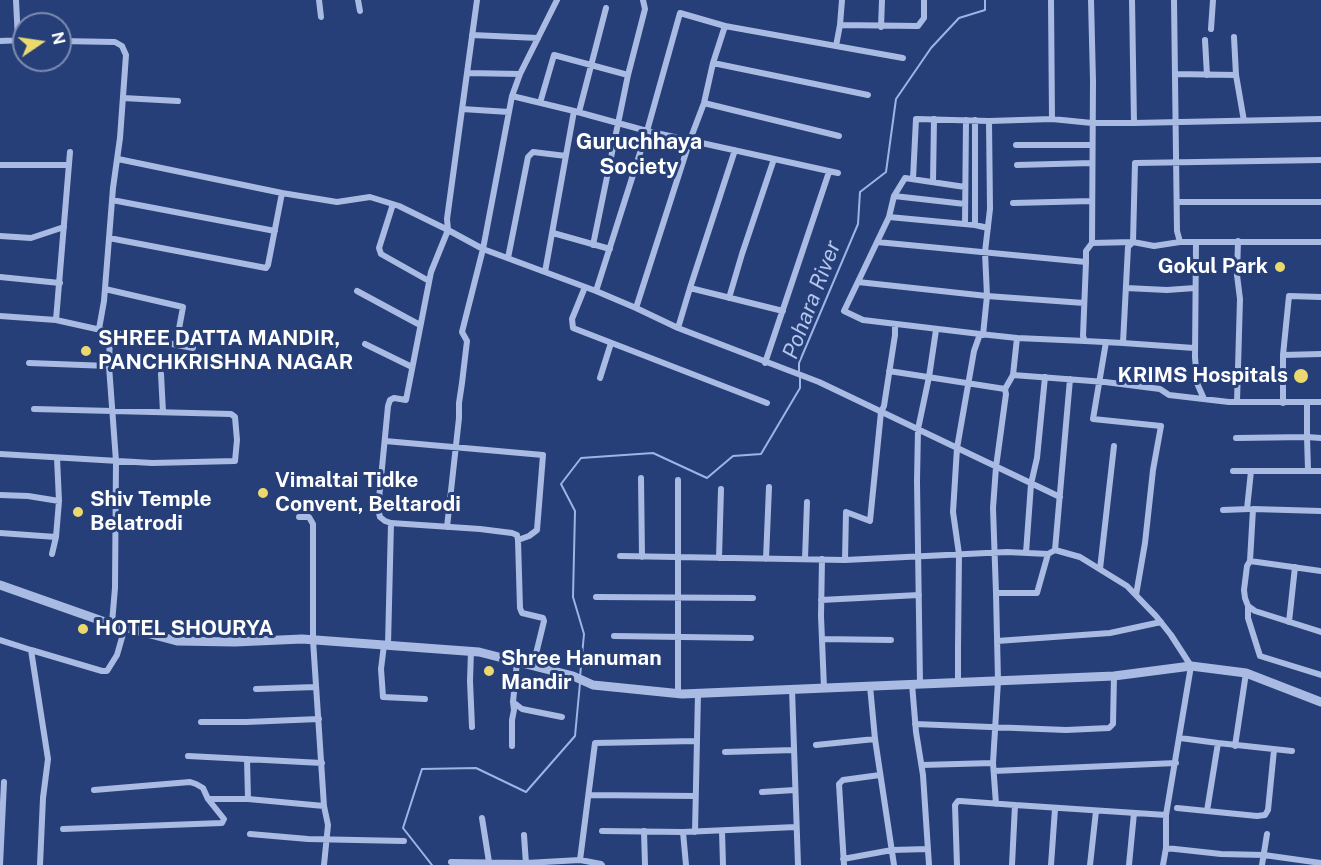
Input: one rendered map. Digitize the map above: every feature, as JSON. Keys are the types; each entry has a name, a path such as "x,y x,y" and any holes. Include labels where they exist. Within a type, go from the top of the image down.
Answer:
{"street":[{"path":"319,0 321,17"},
{"path":"358,0 360,11"},
{"path":"477,0 447,219 448,230 429,280 406,400 394,398 390,400 388,406 378,509 380,517 385,521 517,535 519,608 522,613 543,618 544,621 533,666"},
{"path":"447,527 467,340 462,332 483,249 512,96 520,74 557,0"},
{"path":"593,245 628,75 645,9 643,0"},
{"path":"836,45 842,0"},
{"path":"881,27 882,0"},
{"path":"840,25 918,26 924,18 924,0"},
{"path":"1051,0 1052,119"},
{"path":"1085,341 1083,336 1086,251 1092,243 1092,0"},
{"path":"1132,0 1134,123"},
{"path":"1174,0 1177,231 1180,242"},
{"path":"1211,29 1213,0"},
{"path":"545,272 566,156 606,8"},
{"path":"596,291 647,131 680,13 724,26 903,58"},
{"path":"636,308 704,103 724,26"},
{"path":"472,35 538,38"},
{"path":"1234,37 1236,75 1244,121"},
{"path":"1205,40 1207,75"},
{"path":"72,41 115,42 122,46 126,55 118,159 99,329"},
{"path":"540,103 554,55 628,75"},
{"path":"713,63 868,95"},
{"path":"467,73 520,74"},
{"path":"1175,74 1236,75"},
{"path":"512,96 647,131 838,173"},
{"path":"123,98 178,101"},
{"path":"704,103 839,136"},
{"path":"462,109 509,112"},
{"path":"913,179 916,119 989,121 1052,119 1092,123 1175,123 1321,119"},
{"path":"933,182 934,119"},
{"path":"965,224 966,120"},
{"path":"975,120 975,225"},
{"path":"958,682 959,554 952,512 957,448 974,351 982,334 987,296 985,252 990,209 989,121"},
{"path":"1016,145 1092,144"},
{"path":"678,328 735,150"},
{"path":"56,320 70,152"},
{"path":"508,258 528,157 533,152 566,156"},
{"path":"118,159 282,193 337,202 370,197 393,204 483,249 596,291 678,328 819,382 1060,497"},
{"path":"729,298 774,159"},
{"path":"1123,343 1128,247 1133,242 1135,163 1321,160"},
{"path":"1017,165 1092,164"},
{"path":"0,165 69,165"},
{"path":"765,363 829,172"},
{"path":"965,187 905,178 894,196 889,217 844,311 863,320 936,330 1017,338 1194,348"},
{"path":"109,238 263,269 268,265 282,193"},
{"path":"894,196 965,204"},
{"path":"112,200 275,231"},
{"path":"1013,202 1092,201"},
{"path":"1177,202 1321,202"},
{"path":"393,204 379,248 381,254 429,280"},
{"path":"889,217 988,228"},
{"path":"0,237 31,238 64,227"},
{"path":"553,233 609,249"},
{"path":"877,242 1086,262"},
{"path":"1092,243 1133,242 1154,246 1180,242 1321,242"},
{"path":"1196,242 1194,348 1197,383 1204,399"},
{"path":"1237,402 1240,299 1237,274 1238,242"},
{"path":"0,278 60,283"},
{"path":"858,282 987,296 1084,303"},
{"path":"585,287 572,319 573,328 767,403"},
{"path":"690,288 783,311"},
{"path":"1126,288 1167,290 1195,288"},
{"path":"105,289 183,307 176,345"},
{"path":"357,291 420,325"},
{"path":"1283,403 1283,355 1289,296 1321,297"},
{"path":"0,316 56,320 193,348"},
{"path":"845,560 846,512 870,521 882,412 890,371 895,325"},
{"path":"929,865 921,765 915,724 920,595 917,481 918,429 936,330"},
{"path":"110,332 109,366 116,461 115,588 112,623"},
{"path":"996,804 993,763 998,681 993,508 1005,389 1012,375 1017,338"},
{"path":"1106,342 1093,419 1161,426 1136,595"},
{"path":"600,378 611,343"},
{"path":"365,344 412,367"},
{"path":"1283,355 1321,354"},
{"path":"29,363 109,366"},
{"path":"890,371 1005,389"},
{"path":"161,374 163,412"},
{"path":"1012,375 1160,389 1169,394 1237,402 1321,402"},
{"path":"1026,553 1031,484 1037,458 1045,377"},
{"path":"1055,550 1070,379"},
{"path":"1306,402 1308,470"},
{"path":"0,454 152,463 235,461 237,440 235,417 231,414 34,409"},
{"path":"1236,438 1321,438"},
{"path":"385,441 543,455 537,530 518,540"},
{"path":"1100,569 1114,446"},
{"path":"52,554 59,501 57,458"},
{"path":"1233,471 1321,471"},
{"path":"1251,471 1250,561 1245,580 1245,598 1248,618 1260,656 1321,675"},
{"path":"641,478 642,557"},
{"path":"678,480 678,694"},
{"path":"766,559 769,487"},
{"path":"719,558 721,489"},
{"path":"0,495 28,496 59,501"},
{"path":"805,559 807,502"},
{"path":"1223,510 1321,511"},
{"path":"298,517 309,517 313,524 313,640 324,806 328,825 324,865"},
{"path":"391,522 386,645 381,669 382,697 425,699"},
{"path":"0,533 56,537"},
{"path":"620,556 845,560 1007,552 1047,554 1055,550 1080,557 1127,586 1161,622 1191,666 1166,815 1166,848 1163,865"},
{"path":"996,593 1037,593 1047,554"},
{"path":"822,560 824,688"},
{"path":"1250,561 1321,571"},
{"path":"1289,622 1295,567"},
{"path":"0,585 112,623 177,640 235,642 313,640 471,651 573,676 593,685 678,694 1113,676 1191,666 1246,673 1321,702"},
{"path":"821,600 920,595"},
{"path":"596,597 753,598"},
{"path":"1248,606 1255,611 1321,632"},
{"path":"997,641 1110,633 1161,622"},
{"path":"0,640 31,651 107,671 117,656 125,627"},
{"path":"614,636 751,638"},
{"path":"822,639 891,640"},
{"path":"31,651 48,759 41,816 40,865"},
{"path":"471,651 472,728"},
{"path":"512,746 517,662"},
{"path":"1235,746 1246,673"},
{"path":"915,724 1066,730 1109,728 1113,724 1113,676"},
{"path":"870,686 875,739 894,865"},
{"path":"256,689 316,687"},
{"path":"792,689 798,865"},
{"path":"695,832 698,693"},
{"path":"513,702 522,709 562,717"},
{"path":"201,722 319,719"},
{"path":"1180,738 1292,752"},
{"path":"816,745 875,739"},
{"path":"580,860 595,743 696,741"},
{"path":"1207,811 1218,743"},
{"path":"725,752 794,750"},
{"path":"1177,808 1264,815 1268,810 1274,750"},
{"path":"189,756 322,763"},
{"path":"247,759 248,799"},
{"path":"921,765 993,763"},
{"path":"993,771 1176,763"},
{"path":"880,775 843,780 839,784 844,862 892,850 928,849"},
{"path":"0,865 4,782"},
{"path":"63,829 222,823 224,819 208,799 203,788 190,782 94,790"},
{"path":"762,792 795,790"},
{"path":"589,795 695,796"},
{"path":"208,799 248,799 324,806"},
{"path":"957,865 955,805 958,801 1166,815"},
{"path":"1012,865 1015,805"},
{"path":"1051,865 1055,809"},
{"path":"1090,865 1096,811"},
{"path":"1129,865 1134,813"},
{"path":"482,818 489,862"},
{"path":"602,831 695,832 796,827"},
{"path":"644,831 645,865"},
{"path":"722,831 723,865"},
{"path":"683,832 686,865"},
{"path":"250,834 308,839 404,841"},
{"path":"1262,865 1267,834"},
{"path":"524,835 526,864"},
{"path":"1166,848 1221,854 1264,855 1321,863"},
{"path":"451,862 526,864 580,860 602,865"}],"waterway":[{"name":"Pohara River","path":"799,371 799,363 858,224 860,192 886,172 896,99 931,48 959,18 985,10 985,0"},
{"name":"Pohara River","path":"580,677 584,634 573,597 575,511 561,484 581,458 653,453 707,478 733,456 761,454 800,388 800,377"},
{"name":"Pohara River","path":"432,865 403,828 422,769 476,768 526,792 575,736 580,683"}],"place":[{"name":"Gokul Park","path":"1280,267"},
{"name":"SHREE DATTA MANDIR, PANCHKRISHNA NAGAR","path":"86,351"},
{"name":"KRIMS Hospitals","path":"1301,376"},
{"name":"Vimaltai Tidke Convent, Beltarodi","path":"263,493"},
{"name":"Shiv Temple Belatrodi","path":"78,512"},
{"name":"HOTEL SHOURYA","path":"83,629"},
{"name":"Shree Hanuman Mandir","path":"489,671"}],"district":[{"name":"Guruchhaya Society","path":"639,154"}]}
